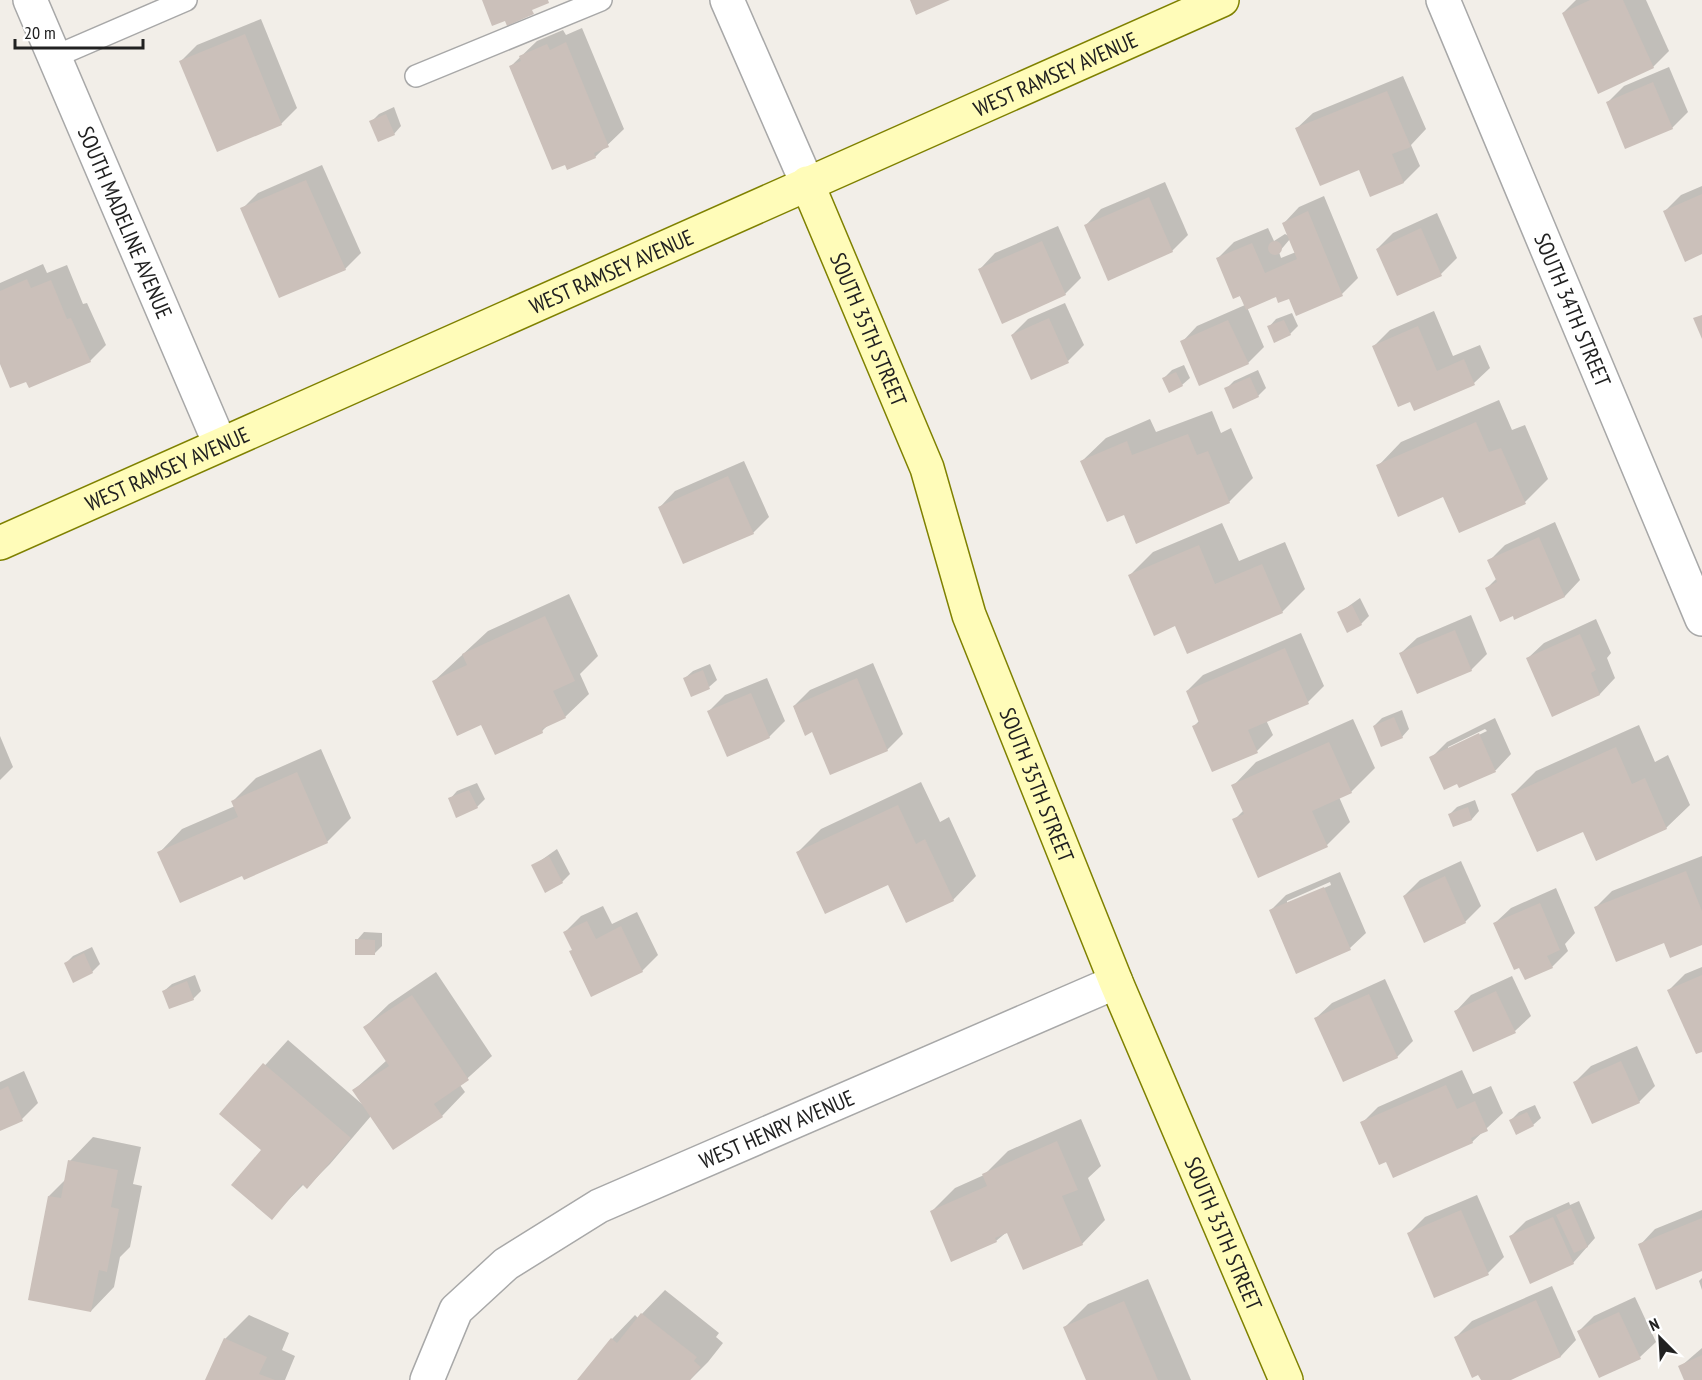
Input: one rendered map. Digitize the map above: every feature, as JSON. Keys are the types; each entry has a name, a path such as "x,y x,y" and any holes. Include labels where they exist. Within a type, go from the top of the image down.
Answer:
{"street":[{"name":"SOUTH MADELINE AVENUE","path":"30,0 220,444"},
{"path":"727,0 807,183"},
{"name":"WEST RAMSEY AVENUE","path":"0,543 1222,0"},
{"name":"SOUTH 34TH STREET","path":"1443,0 1702,619"},
{"name":"SOUTH 35TH STREET","path":"807,183 927,468 969,615 1116,982 1286,1380"},
{"name":"WEST HENRY AVENUE","path":"427,1380 456,1310 506,1264 599,1206 1116,982"}],"lane":[{"path":"54,57 186,0"},
{"path":"416,76 601,0"}],"building":[{"path":"482,0 548,0 549,3 532,10 534,14 507,26 505,21 492,26"},
{"path":"910,0 950,0 916,15"},
{"path":"1590,0 1623,0 1654,68 1598,94 1562,13"},
{"path":"245,34 282,125 217,152 179,61"},
{"path":"566,42 609,147 594,153 596,158 567,170 565,165 552,170 509,66 521,61 519,56 547,44 550,50"},
{"path":"1653,82 1673,129 1625,149 1606,102"},
{"path":"1387,91 1411,147 1392,154 1404,183 1370,197 1359,170 1320,186 1295,128"},
{"path":"386,114 395,135 378,142 369,121"},
{"path":"306,180 346,270 279,298 240,208"},
{"path":"1702,194 1702,254 1685,262 1663,211"},
{"path":"1149,197 1173,252 1108,281 1084,225"},
{"path":"1308,211 1343,296 1296,316 1289,299 1278,303 1276,297 1246,310 1240,296 1233,299 1216,258 1252,243 1265,273 1297,259 1282,223"},
{"path":"1421,228 1442,276 1397,296 1376,249"},
{"path":"1042,241 1066,295 1002,324 978,269"},
{"path":"1272,241 1278,241 1282,248 1278,255 1272,255 1268,251 1268,245"},
{"path":"27,279 31,288 51,280 67,319 71,318 91,362 29,388 26,382 10,388 0,364 0,291"},
{"path":"1702,315 1702,339 1693,318"},
{"path":"1049,318 1069,363 1031,380 1011,335"},
{"path":"1228,320 1249,364 1199,386 1180,341"},
{"path":"1284,320 1291,335 1274,343 1267,326"},
{"path":"1418,326 1437,371 1464,359 1475,385 1414,411 1410,402 1398,407 1372,346"},
{"path":"1176,372 1183,386 1169,393 1162,378"},
{"path":"1250,377 1259,397 1233,409 1224,388"},
{"path":"1476,422 1489,452 1501,448 1526,504 1459,533 1443,497 1398,517 1376,465"},
{"path":"1188,434 1197,455 1208,451 1230,503 1136,544 1124,515 1107,522 1080,461 1127,441 1132,455"},
{"path":"728,476 754,534 683,564 658,507"},
{"path":"1539,537 1565,597 1514,620 1513,616 1500,622 1485,588 1497,582 1487,560"},
{"path":"1199,545 1215,584 1262,564 1283,613 1187,654 1175,626 1154,636 1128,575"},
{"path":"1352,605 1362,625 1347,633 1337,612"},
{"path":"545,616 575,681 553,691 566,718 542,729 543,733 495,755 481,725 457,736 432,681 467,665 462,654"},
{"path":"1455,630 1472,671 1417,694 1399,653"},
{"path":"1580,634 1596,670 1591,673 1600,695 1552,717 1526,658"},
{"path":"1285,648 1309,704 1248,730 1258,753 1212,772 1192,726 1199,723 1186,691"},
{"path":"703,670 710,689 691,697 683,678"},
{"path":"857,678 888,751 830,775 812,732 805,736 793,706"},
{"path":"751,693 770,738 727,757 707,711"},
{"path":"1394,717 1403,738 1381,747 1373,726"},
{"path":"1479,733 1496,772 1459,788 1457,784 1444,790 1429,757"},
{"path":"1329,742 1352,793 1312,811 1328,847 1258,878 1232,819 1244,814 1231,785"},
{"path":"1616,747 1632,784 1645,778 1667,829 1596,861 1583,832 1537,852 1511,794"},
{"path":"297,772 328,843 244,880 242,876 180,903 157,852 238,817 231,801"},
{"path":"469,790 478,808 456,818 448,798"},
{"path":"898,805 916,844 925,839 954,901 906,923 888,885 825,914 796,852"},
{"path":"1468,807 1472,820 1453,827 1448,814"},
{"path":"549,856 563,883 545,893 531,865"},
{"path":"1686,871 1702,911 1702,945 1670,958 1664,943 1616,962 1594,907"},
{"path":"1445,876 1466,923 1424,943 1403,896"},
{"path":"1324,887 1351,950 1296,974 1269,910"},
{"path":"1540,903 1560,950 1547,956 1553,968 1525,980 1519,968 1514,970 1493,923"},
{"path":"587,921 596,939 621,926 643,972 591,997 569,951 572,950 563,932"},
{"path":"355,939 375,940 375,955 355,955"},
{"path":"84,953 93,973 73,983 64,963"},
{"path":"1702,975 1702,1052 1696,1054 1667,990"},
{"path":"187,981 194,1000 169,1009 162,991"},
{"path":"1496,991 1516,1033 1473,1052 1454,1011"},
{"path":"1369,994 1398,1058 1343,1082 1314,1018"},
{"path":"412,995 469,1080 434,1104 443,1117 393,1150 352,1090 389,1066 363,1027"},
{"path":"1621,1061 1640,1103 1592,1124 1573,1082"},
{"path":"263,1063 351,1138 307,1189 302,1184 272,1220 231,1185 261,1150 219,1114"},
{"path":"1446,1085 1457,1109 1475,1101 1488,1131 1471,1138 1473,1143 1393,1178 1386,1162 1379,1165 1360,1122"},
{"path":"8,1086 23,1121 0,1131 0,1090"},
{"path":"1527,1112 1534,1126 1516,1135 1509,1120"},
{"path":"1057,1141 1078,1190 1062,1196 1083,1245 1023,1270 1007,1233 995,1238 997,1242 951,1262 930,1211 987,1186 982,1174"},
{"path":"68,1160 118,1170 111,1207 119,1209 107,1272 99,1270 91,1312 28,1300 48,1196 61,1198"},
{"path":"1571,1208 1588,1247 1574,1253 1556,1215"},
{"path":"1461,1210 1489,1275 1434,1298 1407,1233"},
{"path":"1553,1217 1574,1264 1530,1284 1509,1236"},
{"path":"1702,1218 1702,1271 1656,1290 1638,1244"},
{"path":"1536,1300 1561,1357 1511,1380 1481,1380 1478,1375 1472,1378 1454,1337"},
{"path":"1124,1301 1158,1380 1086,1380 1063,1327"},
{"path":"1619,1312 1641,1359 1599,1378 1577,1331"},
{"path":"641,1313 697,1357 694,1361 701,1367 690,1380 577,1380 611,1338 617,1343"},
{"path":"224,1338 267,1357 259,1374 275,1380 205,1380"},
{"path":"1702,1355 1702,1380 1684,1380 1678,1366"}]}
